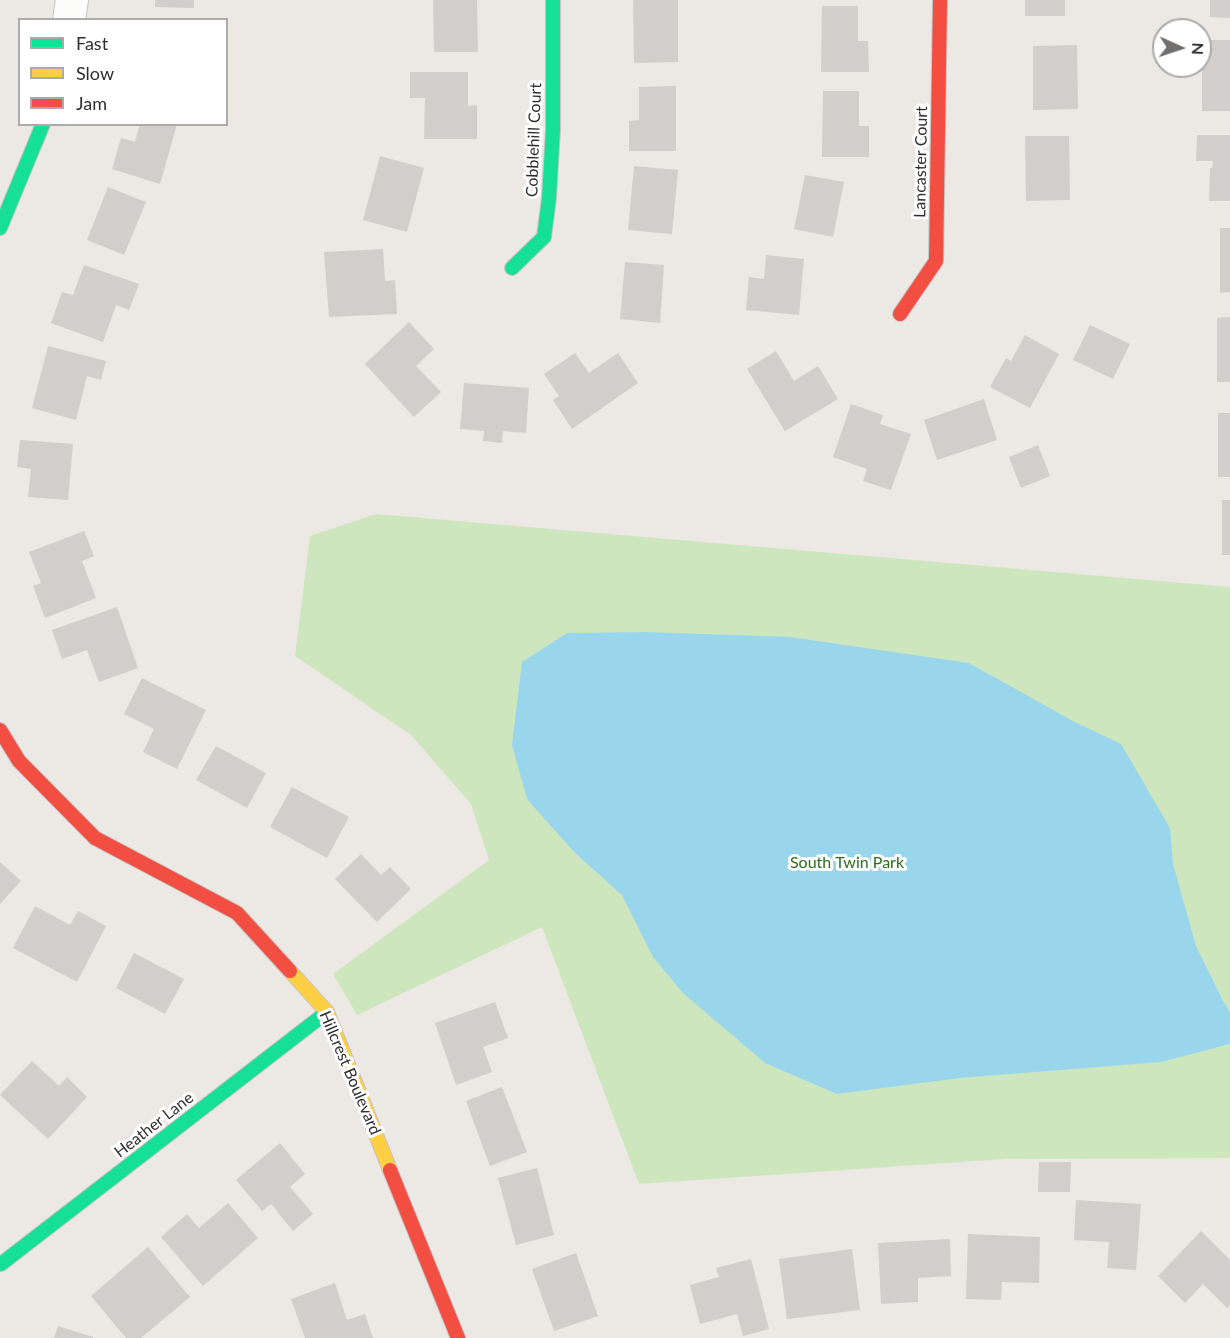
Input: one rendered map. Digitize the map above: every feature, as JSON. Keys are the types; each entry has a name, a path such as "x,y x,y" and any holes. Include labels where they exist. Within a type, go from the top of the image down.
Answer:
{"street":[{"path":"69,18 72,0"},
{"name":"Cobblehill Court","path":"513,268 544,237 553,129 553,0"},
{"name":"Lancaster Court","path":"900,314 936,261 940,0"},
{"path":"0,228 42,126"},
{"name":"Hillcrest Boulevard","path":"0,730 19,761 95,838 237,913 327,1012 458,1338"},
{"name":"Heather Lane","path":"0,1265 327,1012"}],"green space":[{"name":"South Twin Park","path":"376,514 1230,587 1230,1158 1005,1159 639,1184 542,927 357,1015 333,974 489,860 471,804 411,735 295,656 310,536"}],"water":[{"path":"646,632 790,637 969,663 1071,720 1121,744 1170,828 1173,864 1196,946 1230,1012 1230,1044 1161,1062 960,1078 837,1094 765,1063 683,993 653,957 622,895 575,853 527,799 512,745 522,662 567,633"}],"building":[{"path":"155,0 194,0 194,8 155,7"},
{"path":"433,0 477,0 478,52 434,52"},
{"path":"633,0 678,0 678,62 634,63"},
{"path":"1025,0 1065,0 1065,16 1025,16"},
{"path":"1210,0 1230,0 1230,18 1210,17"},
{"path":"822,6 858,6 858,41 868,41 869,72 821,72"},
{"path":"1212,40 1230,40 1230,111 1202,111 1202,78 1212,78"},
{"path":"1077,45 1078,109 1033,110 1033,46"},
{"path":"410,72 468,72 468,106 477,105 477,139 424,139 425,98 410,98"},
{"path":"676,86 676,151 629,151 629,121 639,120 639,87"},
{"path":"823,91 859,91 859,126 869,126 869,157 822,157"},
{"path":"139,126 176,126 160,184 112,169 121,138 135,142"},
{"path":"1197,135 1230,135 1230,201 1209,201 1210,168 1212,168 1213,161 1196,161"},
{"path":"1025,136 1069,136 1070,200 1026,201"},
{"path":"380,156 424,168 407,232 363,220"},
{"path":"634,166 678,170 672,234 628,230"},
{"path":"805,175 844,182 833,237 794,229"},
{"path":"108,187 146,202 124,255 87,240"},
{"path":"1220,228 1230,228 1230,292 1220,293"},
{"path":"383,249 385,281 395,280 397,314 329,317 324,252"},
{"path":"766,255 804,259 799,315 746,310 749,277 764,279"},
{"path":"625,262 664,265 660,323 620,319"},
{"path":"84,265 139,284 129,310 116,305 103,342 51,323 62,292 73,295"},
{"path":"1230,317 1230,382 1217,382 1217,318"},
{"path":"409,322 434,349 416,366 441,392 414,417 365,364"},
{"path":"1090,325 1130,344 1113,379 1073,360"},
{"path":"1025,335 1059,354 1030,408 990,387 1006,358 1011,361"},
{"path":"48,346 106,361 101,380 87,376 76,420 32,408"},
{"path":"776,351 794,381 818,366 838,399 785,431 747,369"},
{"path":"575,353 589,373 618,353 638,383 572,429 553,400 559,396 544,374"},
{"path":"464,383 529,388 526,433 503,431 502,443 483,441 484,431 460,429"},
{"path":"984,399 997,440 937,460 924,420"},
{"path":"851,404 883,415 880,424 911,434 891,490 863,481 867,469 833,457"},
{"path":"1218,413 1230,413 1230,477 1218,477"},
{"path":"20,440 73,444 68,500 28,497 31,469 17,467"},
{"path":"1038,445 1050,476 1021,488 1009,457"},
{"path":"1222,500 1230,500 1230,555 1222,555"},
{"path":"84,531 94,556 82,561 96,598 45,618 33,586 41,583 29,552"},
{"path":"117,607 138,668 99,682 87,650 62,659 52,630"},
{"path":"142,678 206,710 177,769 143,752 154,729 124,714"},
{"path":"216,746 266,773 247,808 196,780"},
{"path":"292,787 349,817 327,858 270,827"},
{"path":"361,854 381,875 390,867 411,889 377,922 335,879"},
{"path":"0,862 21,881 0,904"},
{"path":"35,906 70,925 78,911 106,926 77,982 13,948"},
{"path":"134,953 184,979 165,1014 116,988"},
{"path":"495,1002 508,1038 483,1047 492,1072 456,1085 435,1023"},
{"path":"32,1061 59,1086 67,1077 87,1097 48,1139 0,1095"},
{"path":"502,1087 527,1152 490,1166 466,1101"},
{"path":"280,1143 305,1174 290,1187 313,1214 293,1231 271,1204 262,1211 236,1180"},
{"path":"1039,1162 1071,1162 1070,1192 1038,1192"},
{"path":"537,1168 554,1235 516,1245 498,1178"},
{"path":"1076,1200 1141,1204 1136,1270 1107,1268 1109,1242 1074,1240"},
{"path":"228,1203 258,1238 203,1286 161,1237 187,1214 199,1228"},
{"path":"1201,1231 1230,1260 1230,1305 1227,1308 1203,1284 1185,1303 1158,1276"},
{"path":"968,1234 1040,1237 1039,1283 1002,1282 1001,1300 966,1299"},
{"path":"950,1239 951,1276 918,1278 918,1302 881,1304 878,1243"},
{"path":"148,1247 190,1297 141,1338 126,1338 91,1296"},
{"path":"852,1249 860,1310 787,1319 779,1259"},
{"path":"576,1253 598,1316 554,1331 532,1269"},
{"path":"751,1259 769,1329 743,1336 737,1314 700,1324 690,1285 719,1277 716,1268"},
{"path":"335,1283 347,1320 365,1314 373,1338 305,1338 291,1299"},
{"path":"58,1326 93,1337 93,1338 54,1338"}],"traffic: fast":[{"path":"512,268 544,237 553,129 553,0"},
{"path":"0,228 42,126"},
{"path":"1,1264 327,1012"}],"traffic: slow":[{"path":"290,971 327,1012 390,1170"}],"traffic: jam":[{"path":"900,314 936,261 940,0"},
{"path":"0,730 19,761 95,838 237,913 290,971"},
{"path":"390,1170 458,1338"}]}
